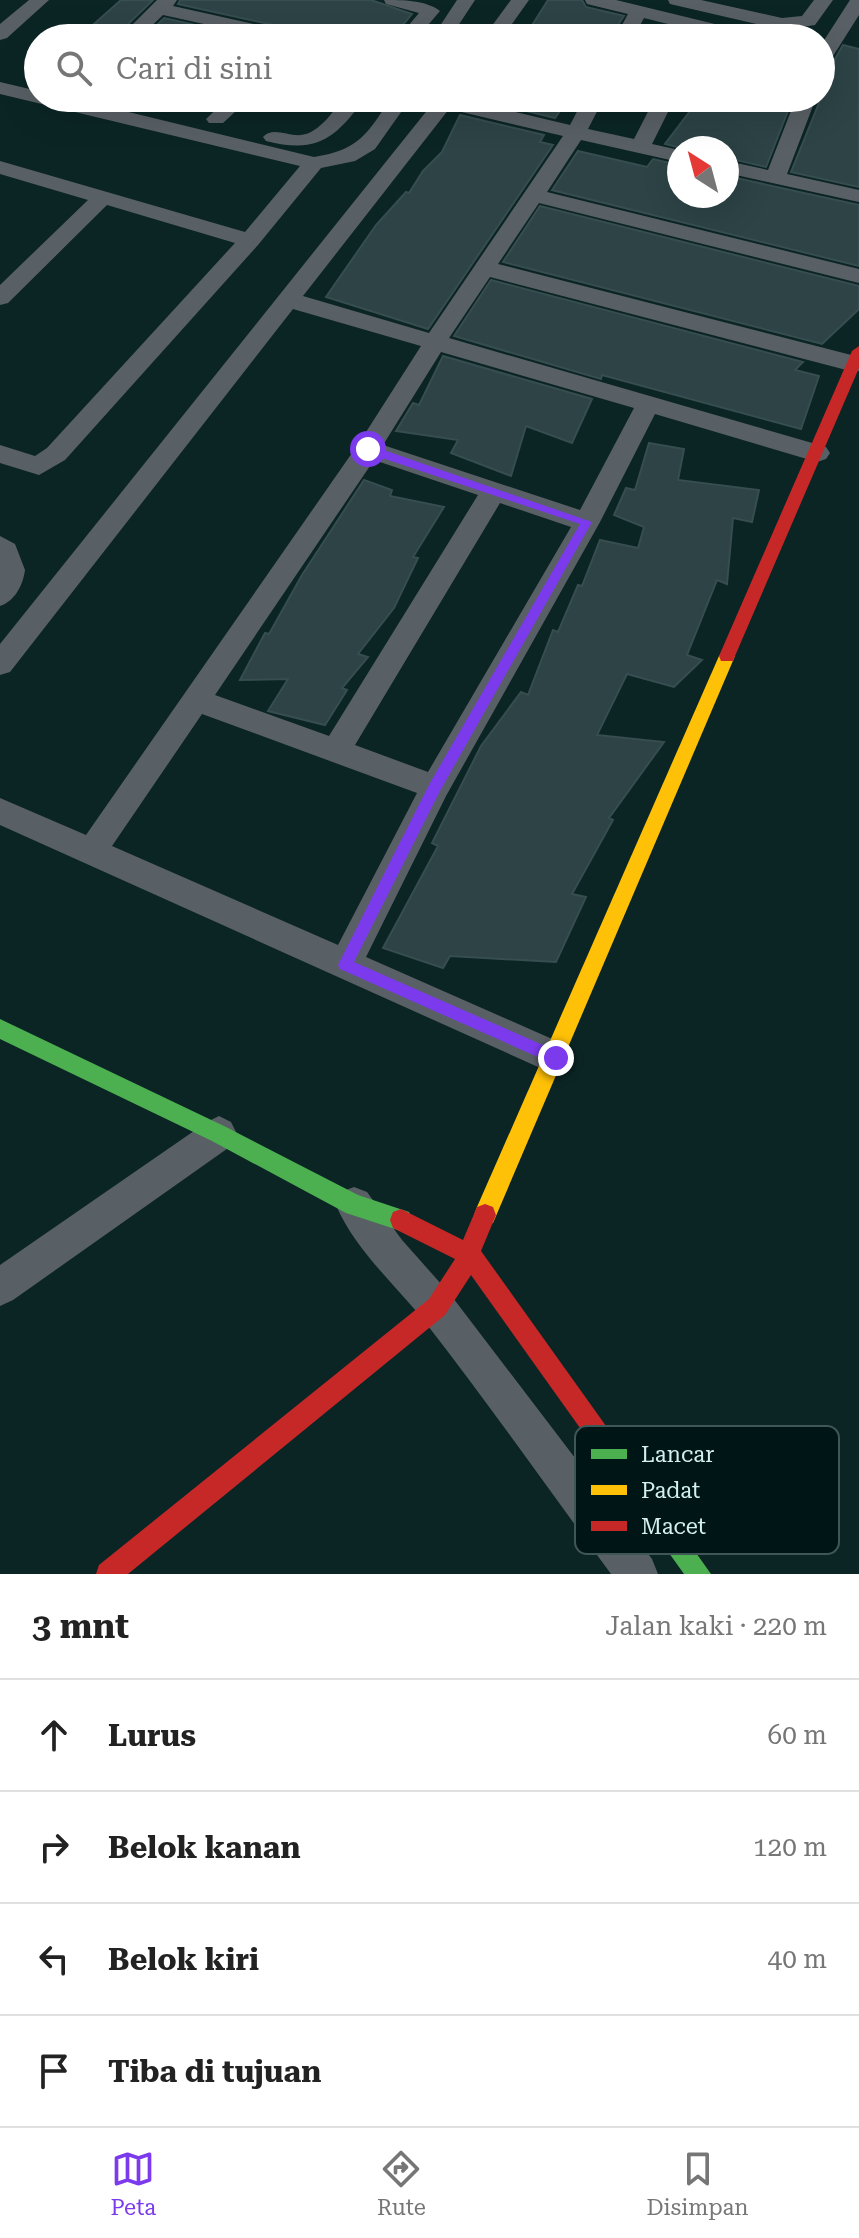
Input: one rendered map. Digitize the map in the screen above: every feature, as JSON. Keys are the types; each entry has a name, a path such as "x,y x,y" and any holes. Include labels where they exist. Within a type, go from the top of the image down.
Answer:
{"street":[{"path":"0,34 40,0"},
{"path":"393,0 431,11 419,24"},
{"path":"450,24 466,0"},
{"path":"502,24 520,0"},
{"path":"594,0 675,24"},
{"path":"677,0 718,4 793,24 808,21 824,0"},
{"path":"835,36 859,0"},
{"path":"143,24 164,4 239,24"},
{"path":"632,24 638,12"},
{"path":"0,88 24,94"},
{"path":"0,115 24,99"},
{"path":"146,112 314,163 359,154 369,146 392,112"},
{"path":"170,112 216,119 291,142 310,142 326,132 343,112"},
{"path":"216,119 223,112"},
{"path":"0,664 436,112"},
{"path":"494,112 667,153"},
{"path":"91,852 368,449 587,112"},
{"path":"640,147 658,112"},
{"path":"775,178 801,112"},
{"path":"0,454 39,466 56,454 250,240 314,163"},
{"path":"0,167 250,240"},
{"path":"739,170 859,196"},
{"path":"534,195 859,276"},
{"path":"0,298 102,198"},
{"path":"108,1574 437,1307 470,1255 856,358 485,268"},
{"path":"290,300 817,453"},
{"path":"345,965 435,787 587,522 648,404"},
{"path":"368,449 587,522"},
{"path":"337,749 493,492"},
{"path":"0,546 9,554 12,566 11,577 0,595"},
{"path":"194,699 435,787"},
{"path":"0,811 556,1058"},
{"path":"0,1029 219,1134 354,1205 411,1223 470,1255 593,1426"},
{"path":"0,1287 219,1134"},
{"path":"354,1205 389,1253 437,1307 575,1496"},
{"path":"618,1554 630,1571"},
{"path":"685,1554 699,1574"}],"building":[{"path":"121,0 153,0 128,24 94,24"},
{"path":"180,0 371,0 412,14 404,24 268,24 178,4"},
{"path":"548,0 582,0 586,7 624,16 619,24 533,24"},
{"path":"164,18 191,24 158,24"},
{"path":"843,45 859,49 859,187 791,172 815,112 835,112 835,59"},
{"path":"530,112 559,112 555,118"},
{"path":"689,112 788,112 766,167 739,161 739,136 671,136"},
{"path":"460,115 544,135 540,142 553,145 428,329 326,297 376,225 406,192 409,193 423,171 442,152"},
{"path":"578,151 647,167 653,159 667,162 667,208 739,208 739,179 859,205 859,266 552,190"},
{"path":"540,206 859,286 859,309 822,344 503,262"},
{"path":"491,280 803,362 795,370 819,376 801,429 602,375 601,379 454,336"},
{"path":"443,356 592,399 572,443 526,426 511,476 451,453 458,440 396,431 413,403 419,405"},
{"path":"649,443 684,449 678,480 759,490 752,522 733,518 727,584 717,580 687,655 702,660 674,687 627,674 597,735 664,742 609,818 613,820 572,894 586,897 556,962 450,956 443,968 383,948 438,846 432,843 481,746 521,692 528,695 553,630 558,632 578,585 582,586 600,540 638,548 644,527 614,515 626,488 635,490"},
{"path":"364,480 392,490 390,496 444,507 413,557 418,558 394,608 358,654 368,657 342,688 347,690 325,725 268,711 288,679 240,680 265,633 269,634 302,575"}],"traffic: fast":[{"path":"0,1029 219,1134 354,1205 401,1220"},
{"path":"685,1554 699,1574"}],"traffic: slow":[{"path":"485,1215 727,656"}],"traffic: jam":[{"path":"727,656 859,351"},
{"path":"108,1574 437,1307 458,1278 485,1215"},
{"path":"401,1220 470,1255 592,1426"}],"route":[{"path":"368,449 587,522 435,787 345,965 556,1058"}]}
